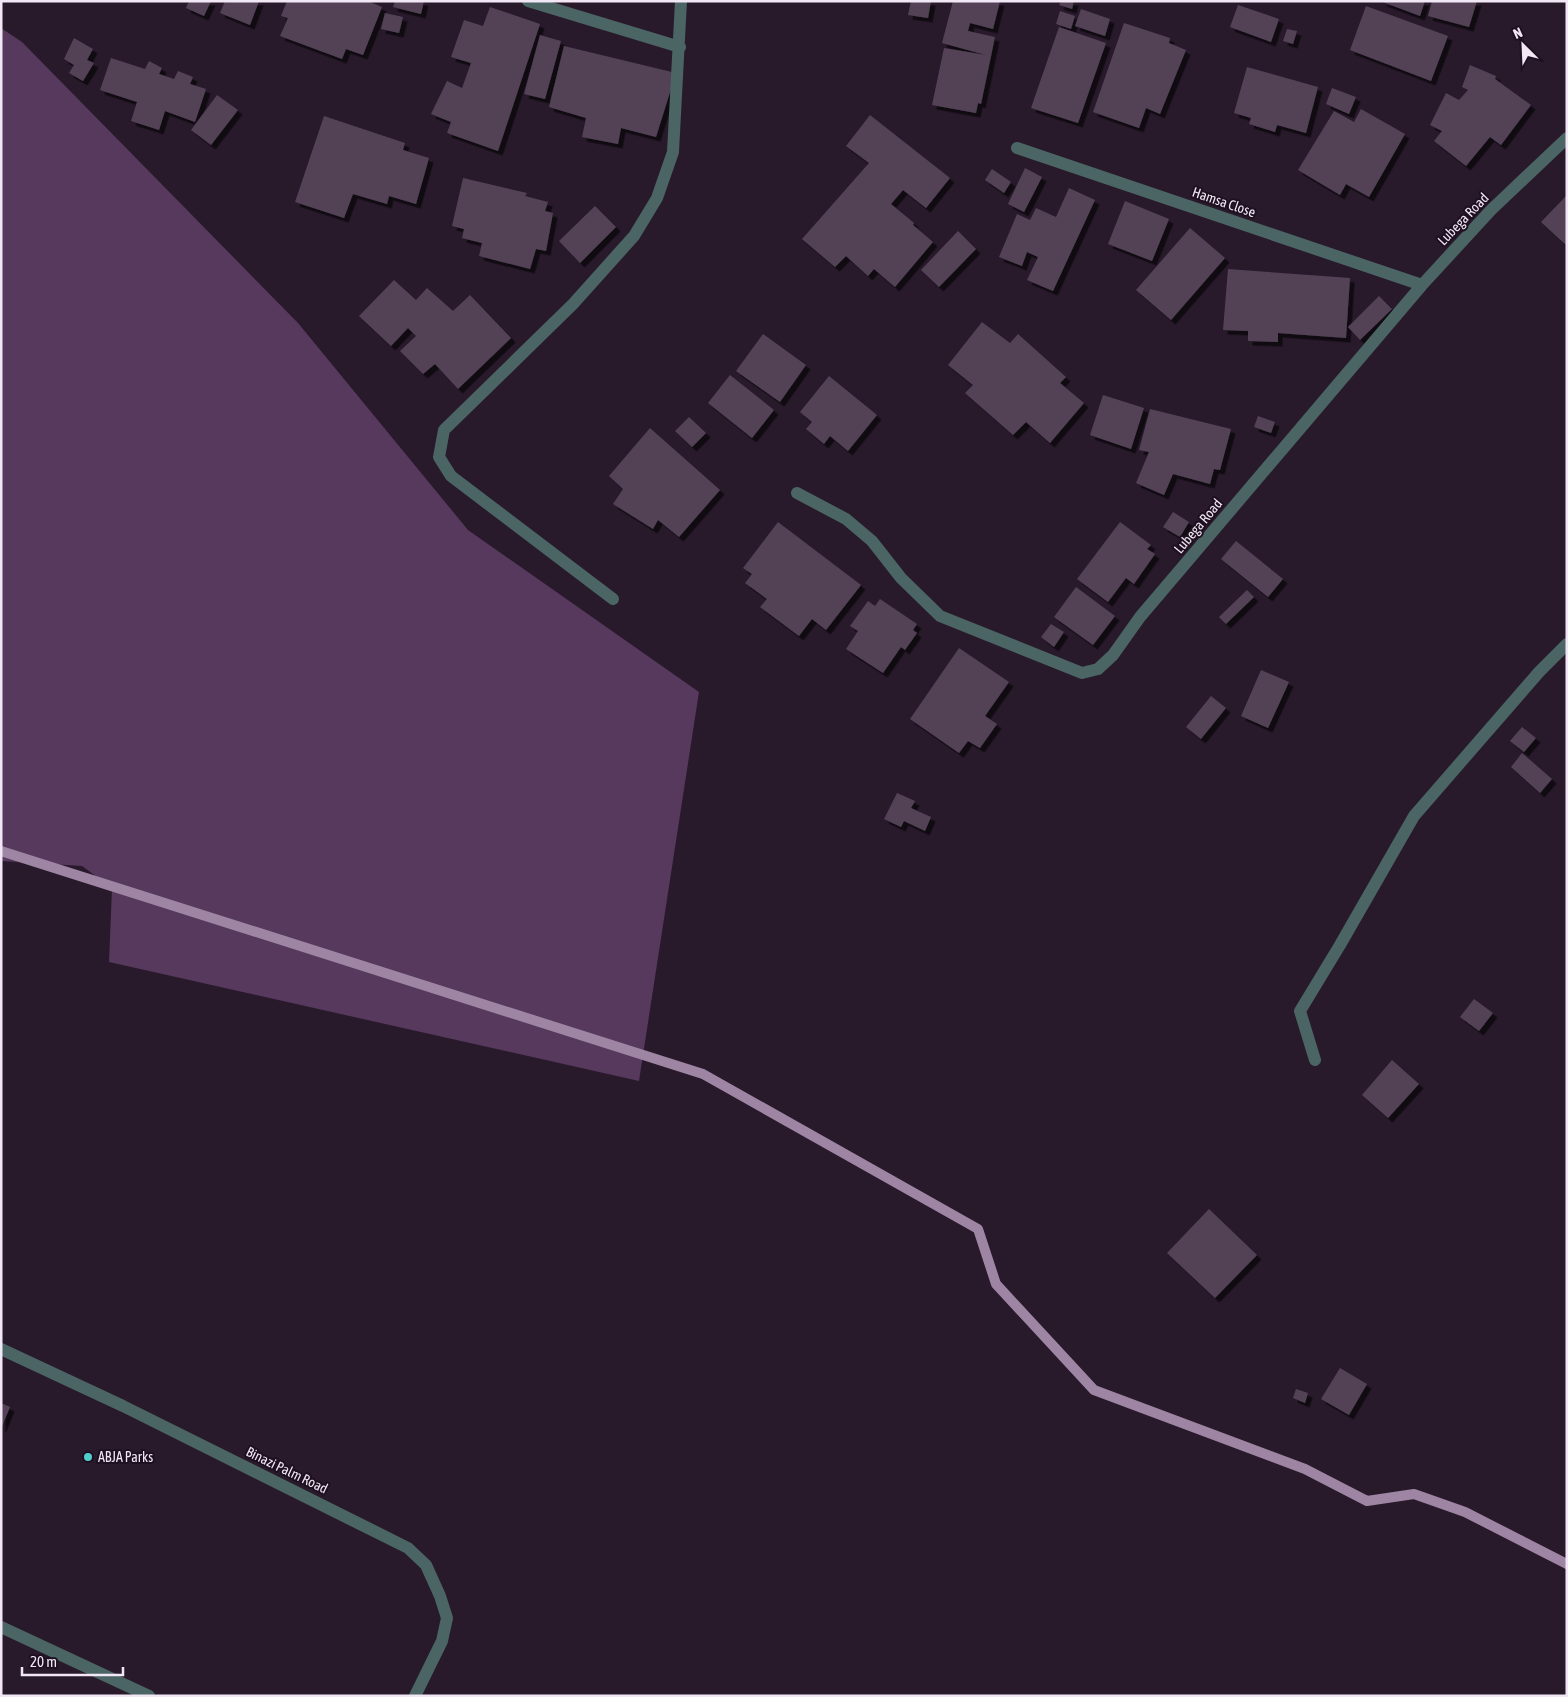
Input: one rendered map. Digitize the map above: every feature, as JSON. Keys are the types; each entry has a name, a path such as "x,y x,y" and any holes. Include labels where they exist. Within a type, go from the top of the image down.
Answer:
{"street":[{"path":"528,1 680,47"},
{"path":"613,599 451,476 439,456 444,430 573,304 634,236 657,198 673,152 681,1"},
{"name":"Lubega Road","path":"797,493 846,519 872,541 901,578 940,616 1082,673 1098,670 1113,655 1140,617 1422,285 1491,210 1567,138"},
{"name":"Hamsa Close","path":"1017,148 1422,285"},
{"path":"1315,1060 1300,1011 1414,816 1539,672 1567,644"},
{"name":"Binazi Palm Road","path":"1,1349 123,1406 408,1548 426,1566 440,1596 447,1618 442,1640 415,1696"},
{"path":"1,1627 149,1696"}],"shaded area":[{"path":"1,28 22,42 298,323 468,530 699,692 639,1081 109,962 112,888 82,866 1,861"}],"building":[{"path":"189,1 211,1 204,16 186,8"},
{"path":"225,1 259,1 250,25 220,13"},
{"path":"287,1 368,1 382,7 363,55 346,49 342,59 280,36 288,18 281,16"},
{"path":"395,1 424,1 421,14 393,7"},
{"path":"911,1 931,1 928,18 908,15"},
{"path":"953,1 1000,1 993,29 970,23 968,31 995,37 981,104 978,103 976,113 932,105 944,48 986,55 942,43"},
{"path":"1061,1 1074,1 1072,9 1059,5"},
{"path":"1380,1 1425,1 1420,16"},
{"path":"1432,1 1477,1 1469,27 1428,16"},
{"path":"1238,5 1279,19 1271,42 1230,27"},
{"path":"1366,6 1448,36 1431,81 1350,50"},
{"path":"490,7 540,24 498,151 447,133 451,122 431,114 447,81 462,88 471,63 451,57 464,20 483,26"},
{"path":"1081,9 1110,19 1105,36 1075,26"},
{"path":"1060,11 1075,16 1071,29 1056,24"},
{"path":"385,13 403,17 399,33 381,29"},
{"path":"1124,23 1170,38 1169,43 1186,50 1160,114 1146,108 1139,128 1093,112"},
{"path":"1059,27 1106,43 1078,123 1031,108"},
{"path":"1287,29 1297,31 1293,44 1283,41"},
{"path":"540,35 561,41 545,99 524,94"},
{"path":"74,38 93,49 87,60 94,63 83,81 69,73 74,65 64,59"},
{"path":"564,46 676,73 656,137 621,128 618,144 582,137 586,118 549,107"},
{"path":"111,58 145,69 149,61 162,68 159,74 174,79 178,71 193,77 190,84 206,89 195,122 165,111 159,130 131,121 137,102 100,90"},
{"path":"1470,65 1496,76 1495,79 1531,105 1501,145 1490,137 1466,166 1434,141 1442,131 1430,125 1446,93 1459,100 1468,90 1462,87"},
{"path":"1247,67 1318,87 1306,133 1277,125 1275,132 1249,124 1251,118 1234,113"},
{"path":"1332,88 1356,97 1349,114 1326,104"},
{"path":"217,95 238,110 211,145 191,130"},
{"path":"1361,109 1405,134 1369,197 1346,184 1340,195 1298,170 1334,111 1354,122"},
{"path":"870,115 950,178 926,208 903,190 891,204 933,242 895,287 874,269 868,276 846,256 835,267 802,239 869,163 846,146"},
{"path":"324,116 405,143 403,150 429,158 416,204 389,196 387,204 353,194 344,218 295,202"},
{"path":"1025,168 1042,177 1024,212 1008,204"},
{"path":"992,169 1011,182 1004,193 985,180"},
{"path":"463,178 527,193 525,196 548,202 545,211 553,213 546,251 536,249 530,269 479,256 482,243 462,238 464,229 452,226"},
{"path":"1069,188 1095,200 1053,291 1027,280 1038,257 1027,252 1022,266 999,257 1017,214 1030,220 1036,208 1056,217"},
{"path":"1567,195 1567,246 1541,222"},
{"path":"1125,201 1169,219 1152,261 1108,244"},
{"path":"595,206 616,227 580,263 559,241"},
{"path":"1190,228 1225,258 1171,320 1136,290"},
{"path":"958,231 976,249 939,287 921,270"},
{"path":"1228,269 1350,278 1346,338 1278,333 1278,342 1248,341 1248,331 1223,330"},
{"path":"394,280 416,300 427,288 453,311 470,295 511,338 458,389 435,364 423,374 400,351 416,336 408,328 391,346 359,316"},
{"path":"1379,296 1392,309 1360,340 1348,327"},
{"path":"982,322 1010,343 1018,334 1066,377 1060,383 1084,403 1050,443 1026,422 1013,435 965,393 973,385 948,365"},
{"path":"763,334 806,365 780,402 736,371"},
{"path":"730,375 774,410 752,438 708,403"},
{"path":"829,376 877,415 848,451 830,436 824,444 806,429 812,422 800,412"},
{"path":"1103,395 1144,408 1131,449 1090,435"},
{"path":"1150,409 1231,429 1220,470 1214,469 1210,484 1173,474 1164,495 1136,483 1149,452 1139,450"},
{"path":"1258,416 1275,422 1271,433 1254,427"},
{"path":"689,417 706,433 692,447 675,431"},
{"path":"650,428 720,490 679,537 658,520 653,529 613,504 623,489 609,476"},
{"path":"1173,512 1189,522 1180,537 1163,527"},
{"path":"778,522 861,585 826,630 812,619 799,636 760,607 767,599 745,583 752,574 743,568"},
{"path":"1120,522 1151,545 1147,549 1155,554 1134,584 1126,578 1108,602 1077,579"},
{"path":"1236,541 1283,579 1268,597 1221,559"},
{"path":"1076,587 1115,616 1093,645 1054,617"},
{"path":"1247,590 1254,597 1226,624 1219,617"},
{"path":"880,599 917,624 913,630 917,633 905,650 901,647 883,673 846,649 858,631 850,626 868,601 875,606"},
{"path":"1051,624 1064,632 1054,647 1041,637"},
{"path":"959,648 1009,682 985,716 997,724 980,748 968,741 959,753 910,719"},
{"path":"1261,670 1289,682 1268,728 1241,716"},
{"path":"1211,696 1226,708 1201,739 1186,727"},
{"path":"1522,727 1536,738 1524,752 1510,741"},
{"path":"1522,753 1552,779 1540,793 1511,767"},
{"path":"897,793 915,801 911,808 931,817 925,831 904,821 901,827 884,819"},
{"path":"1474,999 1493,1013 1479,1031 1460,1017"},
{"path":"1392,1060 1419,1084 1388,1118 1362,1095"},
{"path":"1209,1209 1257,1255 1215,1298 1167,1253"},
{"path":"1340,1368 1367,1384 1349,1415 1321,1399"},
{"path":"1296,1389 1308,1393 1305,1403 1293,1398"},
{"path":"1,1403 10,1407 1,1429"}],"waterway":[{"path":"1,851 703,1074 978,1229 996,1284 1094,1390 1305,1469 1367,1501 1414,1494 1465,1512 1567,1564"}],"place":[{"name":"ABJA Parks","path":"88,1457"}]}
